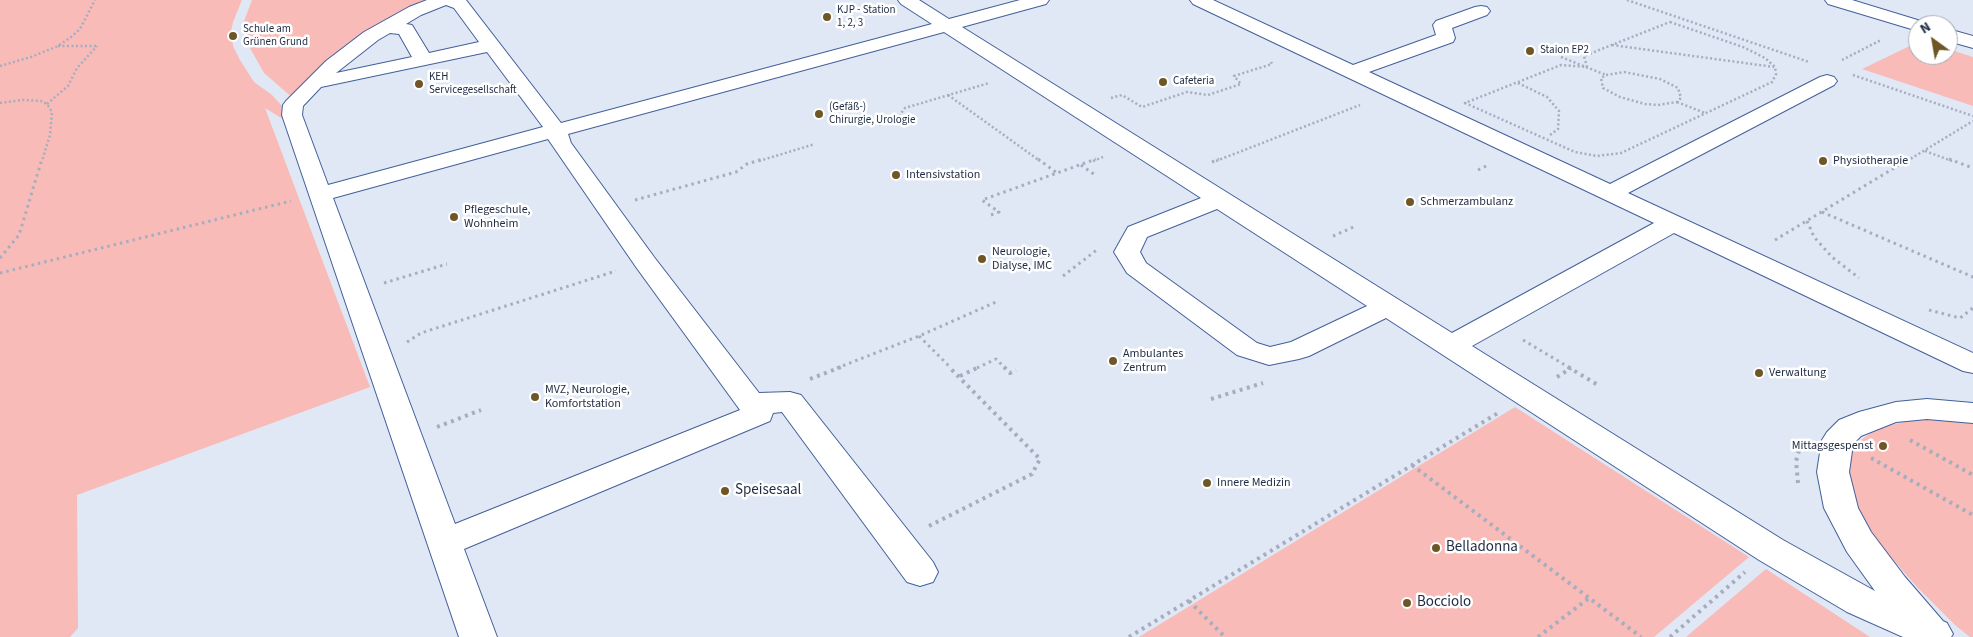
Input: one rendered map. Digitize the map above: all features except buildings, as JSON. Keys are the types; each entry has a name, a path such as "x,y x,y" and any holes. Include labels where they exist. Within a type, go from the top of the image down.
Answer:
{"lane":[{"path":"443,0 415,11 371,36 316,82 293,105 292,115 478,637"},
{"path":"445,542 760,414 645,262 560,143 556,130 460,4 450,0"},
{"path":"907,0 1386,307 1771,550 1860,601 1936,636"},
{"path":"321,194 1040,0"},
{"path":"1198,0 1973,364"},
{"path":"1834,0 1908,23"},
{"path":"1351,72 1446,38 1442,24 1481,11"},
{"path":"387,27 406,29 423,60"},
{"path":"1958,38 1973,42"},
{"path":"316,82 327,82 491,45"},
{"path":"1610,193 1827,70"},
{"path":"1218,200 1137,232 1127,252 1136,268 1247,350 1269,356 1299,350 1386,307"},
{"path":"1449,347 1673,223"},
{"path":"751,403 790,402 920,572"},
{"path":"1936,636 1892,587 1859,542 1840,508 1833,472 1838,440 1850,428 1870,419 1896,412 1927,410 1973,413"}],"path":[{"path":"0,66 58,46 80,29 95,0"},
{"path":"1627,0 1827,70 1908,29"},
{"path":"1670,22 1743,47 1765,58 1775,67 1776,74 1772,82 1621,153 1596,156 1575,152 1465,103 1561,65 1587,67 1584,56 1670,22"},
{"path":"1611,45 1775,67"},
{"path":"47,104 68,86 77,68 97,46 58,46"},
{"path":"1561,57 1606,75 1624,72 1660,78 1678,88 1681,98 1677,102 1669,104 1651,104 1620,98 1604,88 1601,78 1606,75"},
{"path":"1122,95 1142,106 1187,92 1208,95 1241,84 1234,76 1272,64 1270,58"},
{"path":"879,125 896,120 905,108 1023,73"},
{"path":"1848,73 1973,116"},
{"path":"1518,82 1547,97 1559,111 1558,129 1543,139 1519,150"},
{"path":"1179,174 1394,92"},
{"path":"948,95 1057,173"},
{"path":"0,102 41,101 47,104 52,112 50,134 19,235 0,258"},
{"path":"1747,257 1973,121"},
{"path":"607,208 736,172 747,164 815,144"},
{"path":"991,215 999,212 982,200 1134,146"},
{"path":"1924,150 1973,168"},
{"path":"1080,165 1095,175"},
{"path":"0,273 321,194"},
{"path":"1821,212 1973,277"},
{"path":"1807,221 1814,237 1832,257 1863,281"},
{"path":"380,360 422,333 645,262"},
{"path":"355,292 448,264"},
{"path":"804,382 919,336 996,302"},
{"path":"1927,309 1960,318 1973,308"},
{"path":"1494,322 1598,385"},
{"path":"897,543 1032,474 1040,459 919,336"},
{"path":"960,376 996,359 1010,373 1016,370"},
{"path":"1129,637 1527,395"},
{"path":"407,437 481,410"},
{"path":"1870,419 1973,475"},
{"path":"1838,440 1973,515"},
{"path":"1412,465 1641,637"},
{"path":"1670,637 1771,550"},
{"path":"1538,637 1589,598"},
{"path":"1189,600 1225,637"}],"shaded area":[{"path":"0,0 242,0 231,31 233,46 254,82 272,95 283,107 286,121 265,108 370,387 77,495 78,628 70,637 0,637"},
{"path":"252,0 431,0 389,18 339,51 317,71 294,99 264,73 250,48 243,24"},
{"path":"1908,47 1908,65 1958,65 1958,52 1973,57 1973,106 1862,69"},
{"path":"1515,407 1749,557 1654,637 1139,637"},
{"path":"1949,418 1973,420 1973,637 1970,637 1955,625 1917,587 1881,546 1859,513 1849,483 1850,455 1861,440 1878,428 1912,420"},
{"path":"1766,569 1870,637 1686,637"}],"place":[{"name":"KJP - Station 1, 2, 3","path":"827,17"},
{"name":"Schule am Grünen Grund","path":"233,36"},
{"name":"Staion EP2","path":"1530,51"},
{"name":"Cafeteria","path":"1163,82"},
{"name":"KEH Servicegesellschaft","path":"419,84"},
{"name":"(Gefäß-) Chirurgie, Urologie","path":"819,114"},
{"name":"Physiotherapie","path":"1823,161"},
{"name":"Intensivstation","path":"896,175"},
{"name":"Schmerzambulanz","path":"1410,202"},
{"name":"Pflegeschule, Wohnheim","path":"454,217"},
{"name":"Neurologie, Dialyse, IMC","path":"982,259"},
{"name":"Ambulantes Zentrum","path":"1113,361"},
{"name":"Verwaltung","path":"1759,373"},
{"name":"MVZ, Neurologie, Komfortstation","path":"535,397"},
{"name":"Mittagsgespenst","path":"1883,446"},
{"name":"Innere Medizin","path":"1207,483"},
{"name":"Speisesaal","path":"725,491"},
{"name":"Belladonna","path":"1436,548"},
{"name":"Bocciolo","path":"1407,603"}]}
